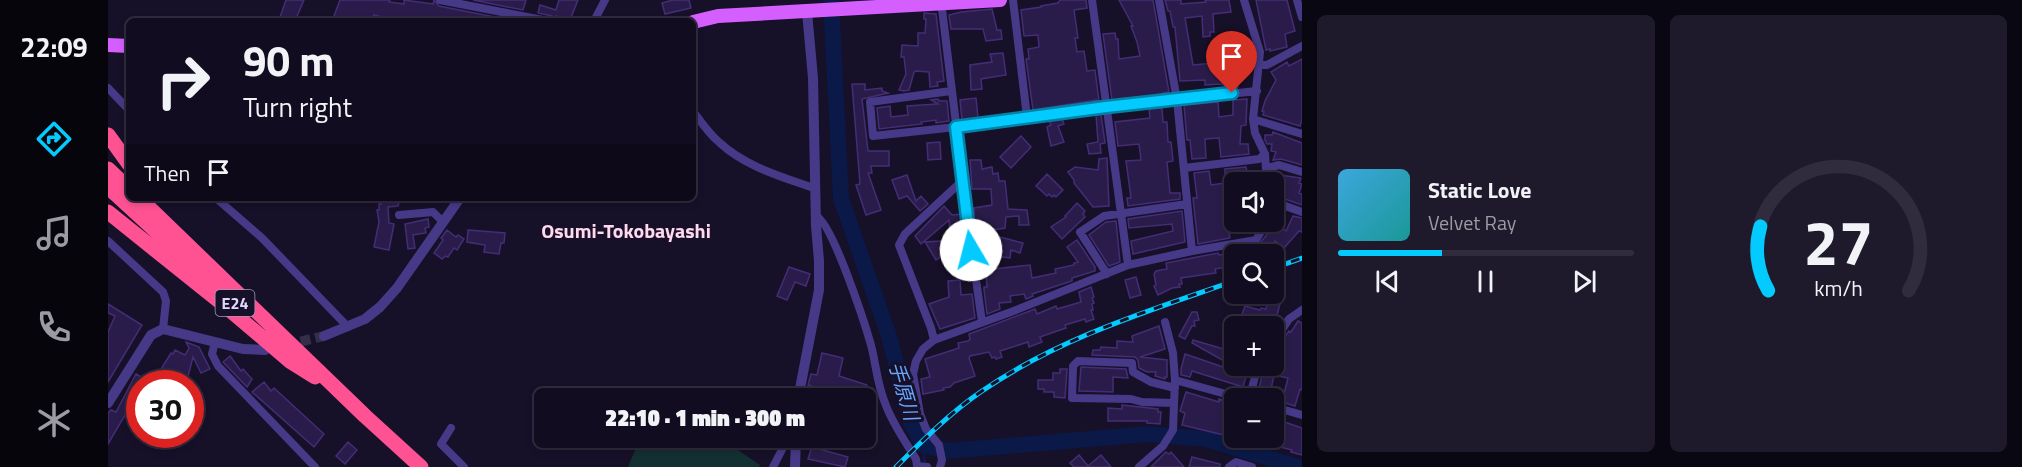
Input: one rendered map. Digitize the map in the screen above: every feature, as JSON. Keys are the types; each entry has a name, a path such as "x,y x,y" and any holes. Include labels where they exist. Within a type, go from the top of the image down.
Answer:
{"highway":[{"path":"108,135 126,160"},
{"path":"108,169 126,186"},
{"name":"E24","path":"108,187 323,382 365,416"},
{"name":"E24","path":"142,201 421,467"},
{"path":"157,201 236,291"},
{"path":"108,212 291,362 323,382"}],"main road":[{"path":"696,21 718,16 812,12 847,6 1000,0"},
{"path":"108,45 126,46"}],"street":[{"path":"441,0 533,18"},
{"path":"596,18 605,0"},
{"path":"1013,0 1027,117"},
{"path":"1092,0 1128,265"},
{"path":"1159,0 1177,100 1192,251"},
{"path":"1244,0 1260,52 1253,119 1255,134 1265,154 1267,172"},
{"path":"1297,0 1302,17"},
{"path":"941,2 962,181 982,322"},
{"path":"800,388 819,290 812,12"},
{"path":"1260,65 1267,65 1302,45"},
{"path":"108,88 126,109"},
{"path":"951,92 870,102 873,136 1257,91"},
{"path":"108,96 126,110"},
{"path":"696,115 718,142 732,153 763,170 816,189"},
{"path":"1253,119 1302,134"},
{"path":"1184,168 1259,159 1265,154"},
{"path":"1267,168 1279,165 1302,172"},
{"path":"934,340 899,245 905,234 962,181"},
{"path":"219,201 262,238 348,327"},
{"path":"324,336 365,319 380,307 397,288 458,201"},
{"path":"1107,274 1080,232 1104,216 1187,204"},
{"path":"1284,206 1302,213"},
{"path":"399,215 433,212 443,222"},
{"path":"816,216 822,218 830,231 871,345 878,384 885,404 920,466"},
{"path":"941,463 939,445 926,429 920,414 913,374 916,361 923,349 934,340 1128,265 1256,240 1261,232"},
{"path":"108,241 163,292 166,300 164,329"},
{"path":"1284,327 1289,320 1301,313"},
{"path":"1139,467 1163,446 1173,430 1175,384 1173,353 1165,322"},
{"path":"108,403 151,335 164,329 243,349 265,350"},
{"path":"215,342 212,354 218,366 315,467"},
{"path":"1174,403 1142,402 1131,399 1072,398 1074,366 1078,361 1132,363 1133,372 1151,382 1175,384 1224,395"},
{"path":"1284,410 1301,414"},
{"path":"451,428 441,444 464,467"},
{"path":"773,467 786,448"},
{"path":"792,448 795,467"},
{"path":"1229,467 1236,462 1252,467"}],"green space":[{"path":"636,448 735,448 760,465 759,467 628,467"}],"building":[{"path":"286,0 304,0 296,18 280,18"},
{"path":"340,0 390,0 389,2 404,4 404,0 433,4 434,0 439,6 500,18 385,18 374,15 372,18 339,18 334,16"},
{"path":"473,0 526,0 523,10"},
{"path":"559,0 578,0 571,18 556,16 553,18 538,13 540,5 556,10"},
{"path":"689,0 691,8 665,14 662,3"},
{"path":"1060,0 1086,0 1087,8 1074,10 1078,38 1075,38 1077,52 1084,51 1087,71 1095,70 1099,101 1033,110 1026,59 1029,59 1028,49 1039,47 1038,35 1024,36 1021,10 1058,3"},
{"path":"1119,0 1153,0 1169,92 1112,100 1103,34 1115,33 1118,39 1119,59 1140,56 1131,26 1133,26"},
{"path":"1165,0 1181,0 1181,4 1206,2 1205,0 1229,0 1231,12 1213,14 1214,32 1210,32 1210,36 1203,37 1202,16 1185,18 1193,65 1236,61 1238,87 1225,88 1221,84 1205,85 1205,80 1180,81 1175,27 1173,27"},
{"path":"1256,0 1287,0 1295,31 1285,34 1287,47 1266,50"},
{"path":"992,9 997,30 1001,30 1002,39 986,41 983,29 951,29 949,15"},
{"path":"924,13 936,14 944,81 937,82 938,86 930,87 929,72 916,71 909,90 899,90 906,74 904,57 901,57 902,45 918,46 918,33 925,33"},
{"path":"1003,53 1006,75 981,79 982,89 971,90 970,65 992,62 990,54"},
{"path":"1302,59 1302,120 1300,126 1263,115 1265,101 1276,80 1271,72 1287,62 1289,66"},
{"path":"852,84 865,84 865,90 882,88 882,91 888,93 862,99 868,151 889,151 889,166 871,166 872,173 868,173 881,210 866,215 856,185 860,184"},
{"path":"976,98 978,118 962,120 960,100"},
{"path":"1247,99 1246,125 1241,126 1240,144 1248,144 1249,154 1221,157 1219,138 1205,139 1206,158 1192,159 1190,140 1187,140 1184,105 1218,102 1219,117 1233,115 1233,100"},
{"path":"931,100 947,101 949,121 936,123 936,120 879,129 877,108 890,106 891,117 908,115 907,106 938,104"},
{"path":"1162,108 1163,122 1167,122 1168,142 1171,142 1173,161 1167,162 1170,193 1180,193 1180,199 1128,206 1127,198 1131,198 1126,161 1141,160 1139,144 1118,146 1115,122 1150,118 1149,109"},
{"path":"1101,114 1105,143 1100,144 1101,153 1089,154 1087,144 1098,142 1096,115"},
{"path":"1062,119 1064,124 1058,126 1064,142 1051,146 1047,127 1051,125 1049,121"},
{"path":"1273,132 1302,143 1302,165 1281,159 1273,160 1276,152 1271,151 1272,144 1267,144 1265,135 1272,135"},
{"path":"1021,136 1031,147 1011,168 1000,157"},
{"path":"940,142 941,159 928,160 927,143"},
{"path":"1107,158 1109,206 1093,207 1068,172 1075,167 1098,170 1099,159"},
{"path":"970,160 981,160 982,169 992,167 993,174 998,173 999,181 1005,181 1008,209 1027,210 1029,225 1019,225 1019,216 1006,217 1005,228 980,232 980,229 975,230 974,208 992,205 991,189 972,189"},
{"path":"1246,167 1247,172 1225,172 1225,169"},
{"path":"1209,171 1211,185 1224,183 1224,232 1234,232 1229,233 1230,238 1198,244 1193,198 1197,198 1194,173"},
{"path":"1047,174 1063,190 1056,197 1049,194 1047,196 1036,186"},
{"path":"907,175 916,201 921,196 928,204 920,211 907,196 899,199 892,180"},
{"path":"1284,176 1301,178 1299,193 1302,194 1302,205 1284,199"},
{"path":"380,201 399,201 398,206 388,207 389,223 394,224 389,250 374,247 379,222 377,210"},
{"path":"1077,203 1085,211 1083,214 1085,217 1062,239 1051,227 1066,217"},
{"path":"944,206 952,215 961,214 961,231 950,232 949,220 921,244 915,236"},
{"path":"1182,211 1185,242 1133,254 1131,241 1173,231 1172,224 1129,228 1128,219"},
{"path":"1293,216 1302,218 1302,232 1299,231 1284,248 1284,244 1275,241 1273,244 1259,244 1269,232 1286,231"},
{"path":"428,219 429,227 425,228 426,233 413,235 415,248 408,249 405,224"},
{"path":"1116,221 1120,262 1109,266 1089,235 1106,222"},
{"path":"447,230 456,237 458,235 464,239 457,250 454,248 448,257 445,256 442,259 434,253"},
{"path":"468,230 505,233 499,254 484,252 485,245 467,242"},
{"path":"1000,237 1023,243 1020,253 1011,250 1010,258 996,256"},
{"path":"957,240 958,254 944,255 936,260 925,242"},
{"path":"1077,240 1095,267 1095,271 1032,294 1033,296 1026,299 1024,294 1010,296 1011,302 999,303 1000,309 987,314 984,290 984,287 987,287 986,270 1030,265 1032,278 1056,273 1055,269 1078,262 1067,247"},
{"path":"1218,253 1224,254 1224,267 1215,269 1216,273 1181,278 1180,287 1158,295 1154,286 1156,285 1154,274 1156,271 1167,269 1166,263"},
{"path":"789,267 810,274 806,286 795,282 787,300 777,296"},
{"path":"1136,277 1141,295 1130,298 1125,280"},
{"path":"960,280 961,295 972,294 975,318 940,329 929,304 949,297 948,281"},
{"path":"1091,287 1094,303 1092,304 1093,310 1091,310 1094,319 1086,322 1085,319 1065,325 1066,328 1040,337 1042,342 1029,347 1028,342 1000,351 1002,357 996,359 992,358 989,352 970,356 975,376 954,383 950,387 943,388 944,390 923,394 921,379 930,377 925,359 959,348 958,343 970,339 969,334 1035,309 1037,314 1056,306 1057,309 1081,302 1079,292"},
{"path":"108,304 142,325 108,382 108,332 115,316 108,313"},
{"path":"1267,304 1280,304 1277,316 1241,316 1245,306 1260,310 1261,308 1266,309"},
{"path":"1192,312 1197,312 1199,320 1194,321 1195,326 1192,326 1185,339 1179,336"},
{"path":"1298,321 1302,323 1302,390 1300,389 1295,406 1284,403 1288,378 1279,376 1284,376 1284,338 1289,331 1291,332"},
{"path":"1159,326 1165,349 1140,357 1167,360 1165,379 1155,376 1156,372 1147,372 1139,368 1135,357 1092,355 1093,350 1100,350 1101,347 1117,348 1117,341 1133,342 1132,336"},
{"path":"1193,340 1224,349 1224,361 1192,343"},
{"path":"186,342 199,347 210,369 204,372 200,370 193,357 190,370 160,370 171,353 173,354 175,350 185,355 189,348"},
{"path":"822,353 843,358 839,376 867,385 866,388 818,388 808,385 811,374 817,375"},
{"path":"1185,354 1224,367 1224,376 1246,376 1243,387 1192,371 1190,377 1181,375"},
{"path":"230,356 241,371 243,369 252,379 247,387 223,362"},
{"path":"1081,367 1126,369 1128,378 1113,377 1113,392 1079,391"},
{"path":"1060,369 1067,369 1065,398 1054,397 1054,392 1044,392 1044,389 1038,389 1038,380 1053,380 1053,373 1060,373"},
{"path":"1262,376 1274,376 1271,388 1259,388"},
{"path":"264,382 271,391 274,388 324,434 314,447 252,392"},
{"path":"1186,392 1219,402 1219,399 1224,400 1224,435 1182,425 1185,413 1180,411"},
{"path":"126,393 126,416 108,444 108,413 111,410 116,412"},
{"path":"1122,405 1158,409 1158,412 1161,412 1160,424 1147,423 1147,421 1108,421 1108,408 1122,409"},
{"path":"1284,422 1302,428 1302,455 1291,452 1292,450 1284,448"},
{"path":"348,442 357,450 345,464 336,456"},
{"path":"812,448 848,457 845,467 808,459"},
{"path":"1166,452 1169,454 1171,452 1184,467 1151,467"},
{"path":"1079,455 1088,466 1101,455 1111,467 1074,467 1070,463"},
{"path":"1192,457 1220,464 1220,467 1189,467"}],"waterway":[{"name":"手原川","path":"831,0 841,199 889,336 911,423 923,445 948,451 1148,434 1206,439 1298,467"},
{"path":"923,445 925,465"}],"tunnel":[{"path":"286,345 324,336"}],"railway":[{"path":"1284,264 1302,258"},
{"path":"896,467 959,408 1011,372 1105,327 1224,284"}],"district":[{"name":"Osumi-Tokobayashi","path":"626,231"}],"route":[{"path":"971,250 956,127 1232,93"}]}
